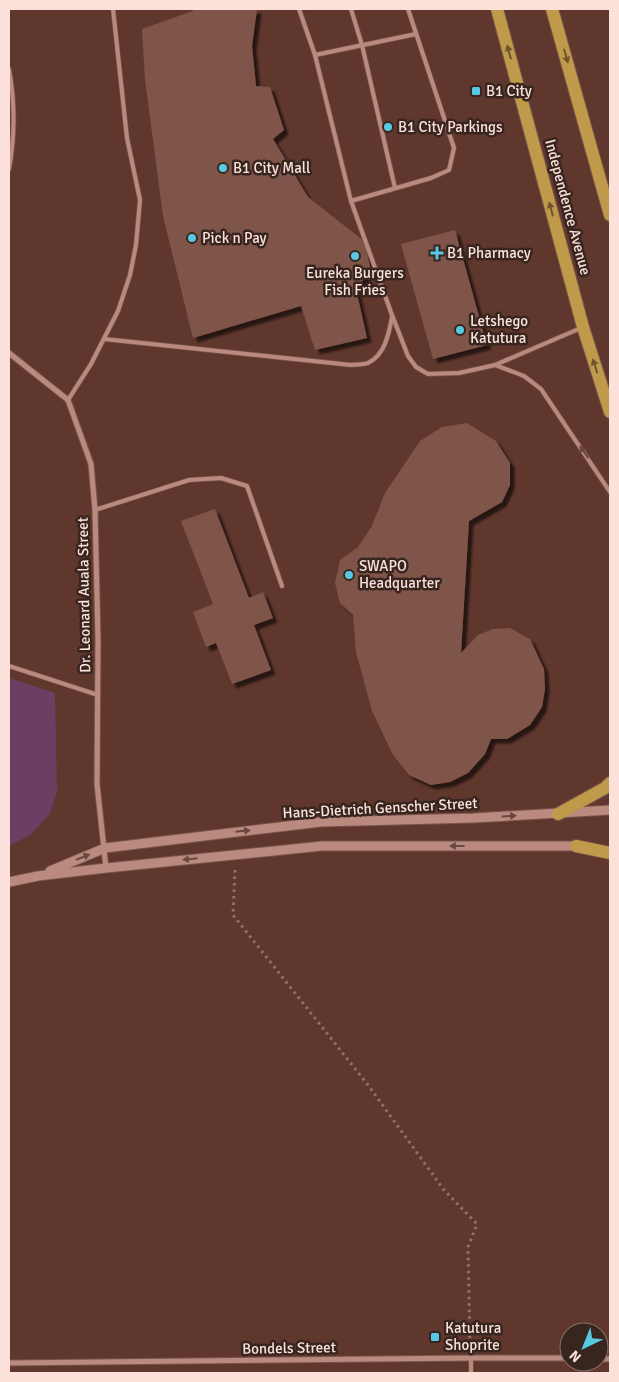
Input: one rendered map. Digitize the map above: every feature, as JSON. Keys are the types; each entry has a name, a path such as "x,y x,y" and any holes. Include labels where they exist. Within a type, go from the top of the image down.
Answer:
{"main road":[{"name":"Independence Avenue","path":"497,9 583,327 610,412"},
{"path":"552,9 610,214"},
{"path":"558,814 605,788 610,783"},
{"path":"576,846 610,853"}],"street":[{"path":"9,353 68,400"},
{"name":"Dr. Leonard Auala Street","path":"68,400 91,464 98,640 97,784 106,868"},
{"name":"Hans-Dietrich Genscher Street","path":"38,876 105,848 321,822 558,814 610,810"},
{"name":"Hans-Dietrich Genscher Street","path":"9,882 38,876 106,868 322,846 610,846"},
{"name":"Bondels Street","path":"9,1364 559,1358"}],"lane":[{"path":"68,400 91,364 118,311 130,275 136,246 140,200 127,138 113,9"},
{"path":"299,9 315,55 351,201 408,356 416,367 428,374 459,373 495,365 583,327"},
{"path":"351,9 362,45 395,188"},
{"path":"351,201 431,178 449,170 454,148 408,9"},
{"path":"315,55 416,34"},
{"path":"9,69 13,96 12,149 9,170"},
{"path":"104,339 351,365 368,363 377,355 388,340 392,315"},
{"path":"495,365 524,376 541,390 610,492"},
{"path":"94,510 189,480 221,478 247,486 282,586"},
{"path":"9,666 98,695"},
{"path":"470,1358 471,1373"}],"path":[{"path":"236,854 233,915 368,1085 444,1190 477,1224 468,1247 470,1358"}],"shaded area":[{"path":"9,678 55,693 57,791 50,814 30,835 9,846"}],"building":[{"name":"B1 City Mall","path":"193,9 257,9 252,46 256,86 270,87 284,130 273,139 308,197 364,241 371,270 356,289 367,338 315,350 301,306 193,338 163,216 145,80 142,29 193,11"},
{"path":"455,230 487,345 433,359 401,244"},
{"path":"467,423 496,441 510,463 510,485 502,502 469,521 461,653 478,635 493,629 510,628 530,639 544,669 545,689 542,707 530,725 507,739 491,739 485,754 468,773 450,782 431,785 409,775 393,755 372,711 356,652 353,615 340,603 335,583 340,560 358,547 372,526 385,493 420,441 442,427"},
{"path":"215,509 249,598 263,592 273,618 254,625 271,670 232,684 216,643 206,647 193,612 213,604 181,521"}],"place":[{"name":"B1 City","path":"476,91"},
{"name":"B1 City Parkings","path":"388,127"},
{"name":"B1 City Mall","path":"223,168"},
{"name":"Pick n Pay","path":"192,238"},
{"name":"B1 Pharmacy","path":"437,253"},
{"name":"Eureka Burgers Fish Fries","path":"355,256"},
{"name":"Letshego Katutura","path":"460,330"},
{"name":"SWAPO Headquarter","path":"349,575"},
{"name":"Katutura Shoprite","path":"435,1337"}]}
